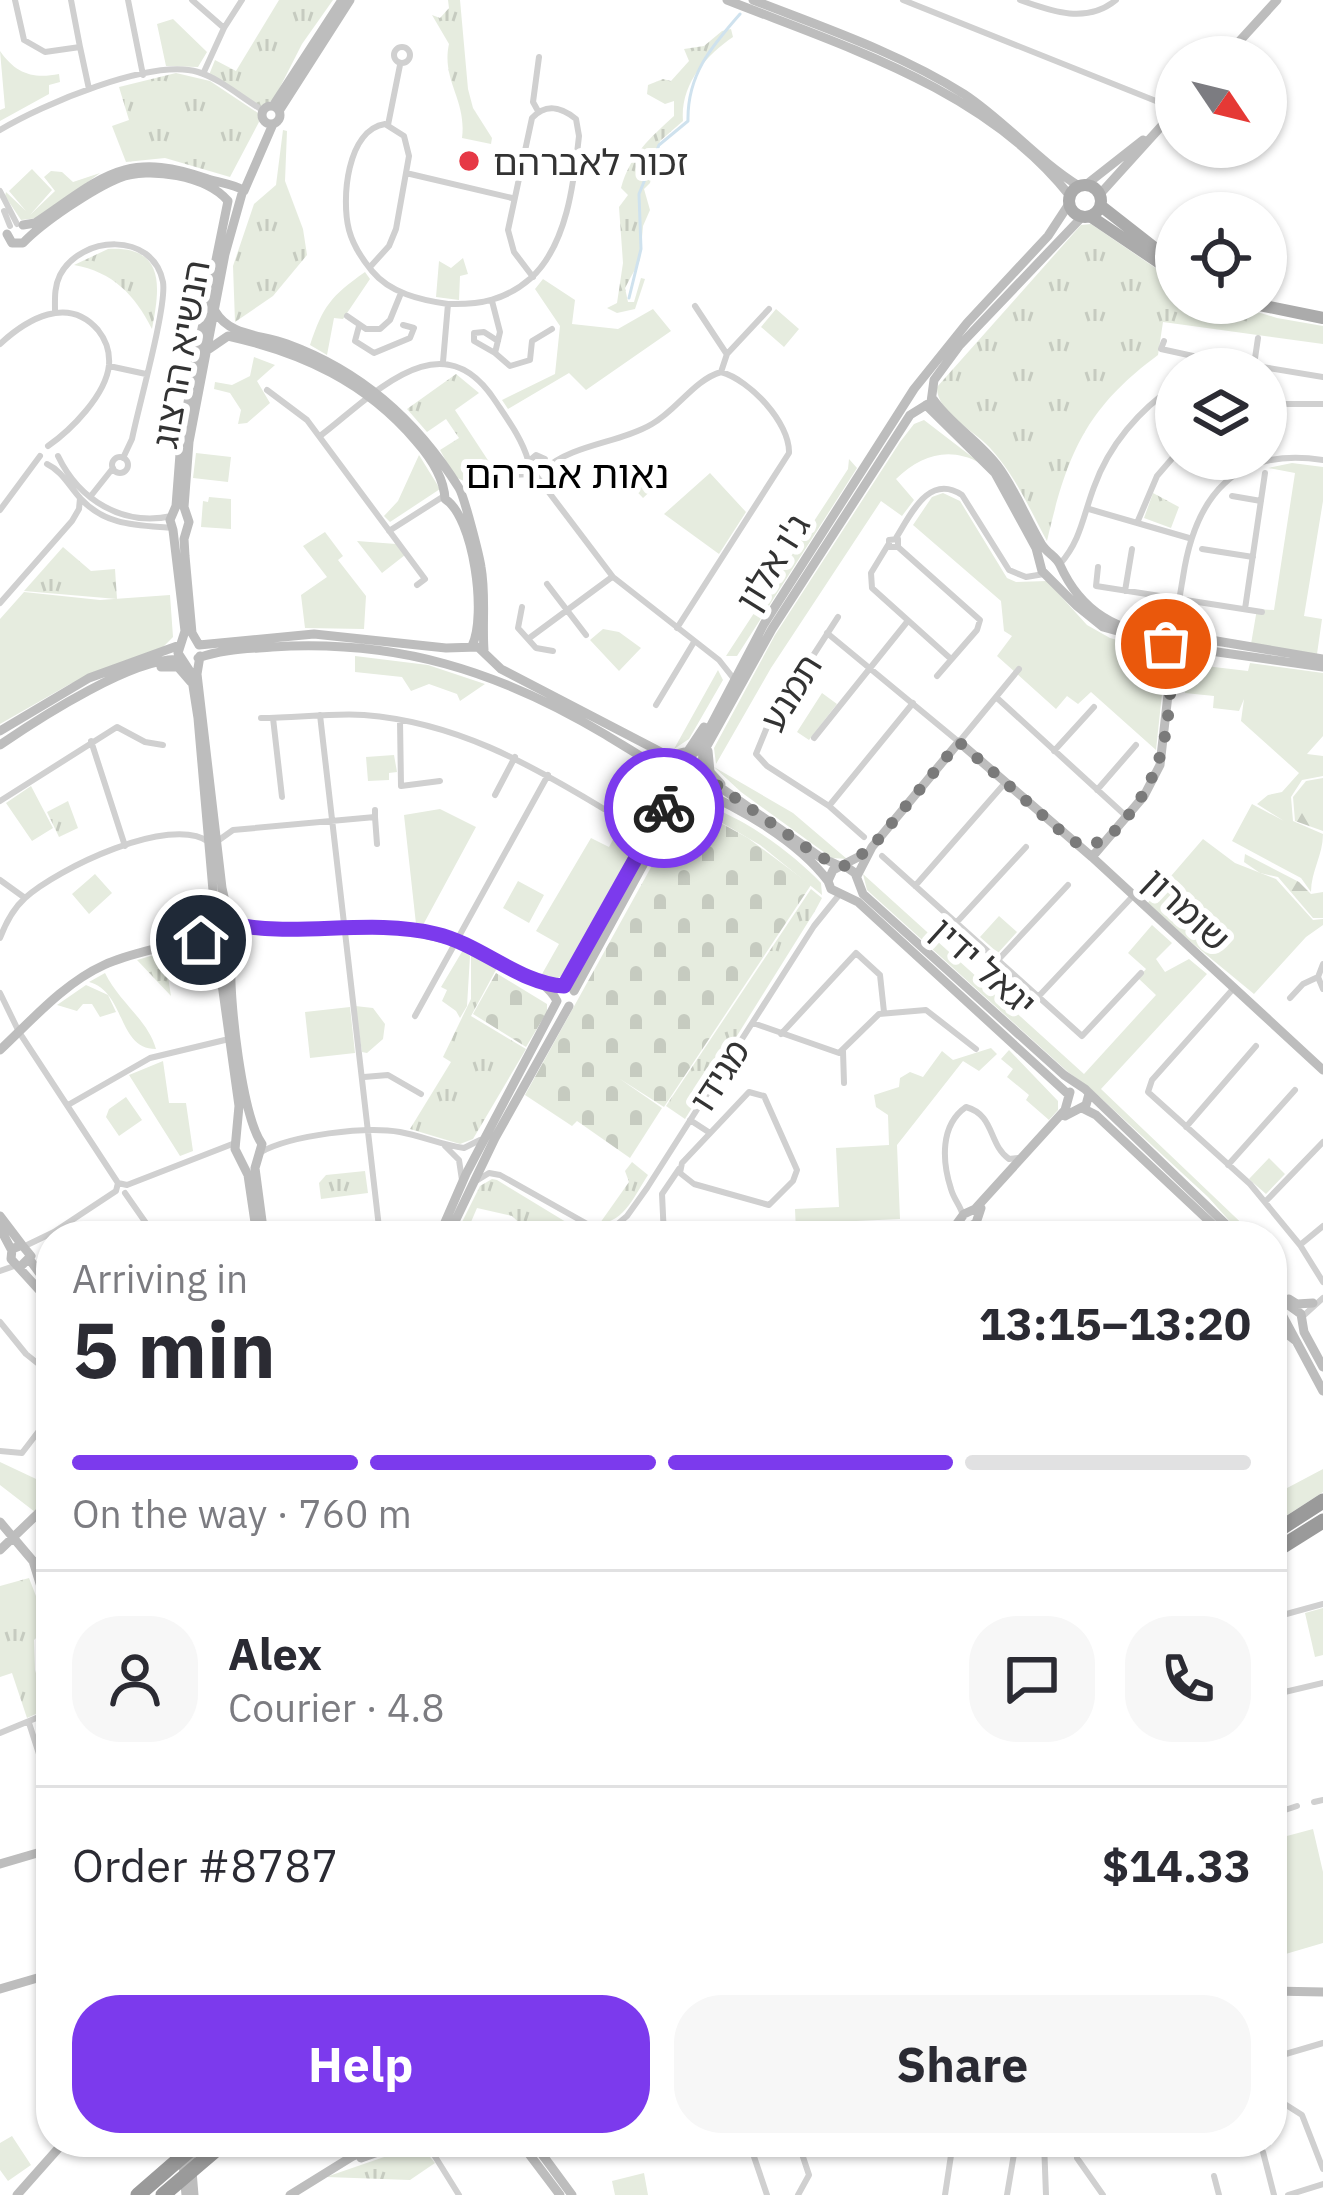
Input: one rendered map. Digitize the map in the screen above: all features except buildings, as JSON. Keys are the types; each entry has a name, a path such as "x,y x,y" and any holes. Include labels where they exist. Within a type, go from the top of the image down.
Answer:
{"highway":[{"path":"1287,1524 1323,1501"},
{"path":"1287,1544 1323,1521"},
{"path":"138,2195 185,2157"},
{"path":"163,2195 187,2157"}],"main road":[{"path":"1076,193 1101,200"},
{"path":"1076,193 1086,216 1155,260"},
{"path":"1086,216 1101,200"},
{"path":"1101,200 1106,213 1155,249"},
{"path":"1287,304 1323,314"},
{"path":"1287,309 1323,314"}],"street":[{"path":"15,0 22,36 33,49 45,52 80,46"},
{"path":"71,0 89,89"},
{"path":"128,0 143,75"},
{"path":"192,0 224,28"},
{"path":"203,74 242,0"},
{"name":"הנשיא הרצוג","path":"172,529 196,358 234,194 271,115 346,0"},
{"path":"727,0 933,87 1000,132 1076,193"},
{"path":"754,0 880,50 938,79 988,110 1076,193"},
{"path":"903,0 1155,101"},
{"path":"1020,0 1092,15 1116,0"},
{"path":"1244,36 1277,0"},
{"path":"538,111 533,101 539,57"},
{"path":"388,125 400,64"},
{"path":"0,130 33,110 89,89 177,70 203,74 271,115"},
{"path":"370,267 394,234 406,173 407,141 388,125 374,126 363,134 346,200 351,236 370,267 401,292 448,304 492,301 520,288 532,277 548,260 560,234 579,136 578,124 568,113 554,108 538,111 527,130 508,222 510,242 532,277"},
{"path":"1155,130 1076,193 1054,228 967,323 919,385 944,421 994,473 1044,570 1103,627 1323,663"},
{"path":"1101,200 1155,134"},
{"path":"1,250 15,227 35,223 115,170 176,168 234,194"},
{"path":"406,173 512,198"},
{"path":"1,250 118,178 178,177 234,194"},
{"path":"1054,228 1063,206 1058,183"},
{"path":"0,191 22,241"},
{"name":"הנשיא הרצוג","path":"191,660 198,643 190,615 184,539 189,442 234,194"},
{"path":"0,202 22,241"},
{"name":"ג'ו אלון","path":"691,789 709,743 772,629 905,424 929,400 934,380 988,312 1086,216"},
{"path":"55,312 57,280 72,260 114,244 141,249 155,264 164,289 131,442 123,458 126,469 118,472 113,468 90,497"},
{"path":"359,326 355,341 369,352 384,350 401,292"},
{"path":"492,301 500,332 495,353"},
{"path":"443,362 448,304"},
{"path":"695,306 727,354"},
{"path":"722,373 727,354 769,309"},
{"path":"215,311 232,330 319,356 419,434 453,494 481,569 478,651 485,667 471,670"},
{"path":"0,344 33,319 55,312 77,315 96,327 107,346 109,366 96,395 48,446 0,510"},
{"path":"347,316 376,331 414,334 414,328 403,325"},
{"path":"498,341 484,332 474,333 474,341 514,367 530,360 532,341 553,329"},
{"path":"206,353 216,340 228,336 272,346 332,370 374,395"},
{"path":"1257,348 1258,338"},
{"path":"1162,348 1164,340"},
{"path":"320,436 412,369 443,362 461,366 481,382 521,442 528,461 613,577 719,660 732,682 688,751 663,756"},
{"path":"109,366 146,374"},
{"path":"1287,371 1323,377"},
{"path":"389,531 453,494 508,475 539,472 562,458 649,426 708,377 722,373 737,379 783,426 789,453 677,628"},
{"name":"ג'ו אלון","path":"674,780 675,769 698,750 748,652 919,385"},
{"path":"267,390 320,436 425,579 417,585"},
{"path":"912,396 914,402 929,400"},
{"path":"929,400 992,459 1074,593 1107,620 1175,640"},
{"path":"951,659 878,596 871,584 873,568 888,545 897,542 930,491 943,487 962,495 1004,565 1018,576 1044,570 1077,543 1099,475 1118,441 1155,402"},
{"path":"1287,404 1323,404"},
{"path":"905,424 922,413 944,421"},
{"path":"27,477 58,454 67,430"},
{"path":"521,442 539,455 562,458"},
{"path":"40,456 95,511 127,525 182,532 188,522 181,512 147,520 122,516 90,497 48,446"},
{"path":"508,475 539,455"},
{"path":"539,455 539,472"},
{"path":"1287,458 1323,460"},
{"path":"1137,523 1155,480"},
{"path":"1092,857 1152,784 1160,765 1189,538 1201,510 1229,480"},
{"path":"1245,609 1264,480"},
{"path":"1232,496 1261,501"},
{"path":"0,603 73,521 80,497"},
{"path":"1087,509 1189,538"},
{"path":"73,521 95,511"},
{"path":"172,529 182,603 181,644 191,660 202,702"},
{"path":"897,542 979,617 979,627 937,676"},
{"path":"1125,591 1132,549"},
{"path":"1202,549 1252,557"},
{"path":"1044,570 1056,574 1057,561"},
{"path":"1098,567 1096,586 1179,603 1262,612"},
{"path":"528,639 613,577"},
{"path":"547,584 586,635"},
{"path":"152,655 180,634 182,603"},
{"path":"522,607 518,628 536,648 553,651"},
{"path":"190,615 196,629 209,639 243,639"},
{"name":"תמנע","path":"838,617 766,728 756,754 829,806 868,842"},
{"path":"814,738 907,622"},
{"path":"827,633 959,742"},
{"path":"0,731 89,678 181,644 331,634 478,651 500,669 663,756 684,762 820,857 843,866"},
{"path":"656,705 694,642"},
{"path":"0,745 110,682 152,664 228,650 348,646 421,656 471,670 536,698 610,738 783,841 829,884 833,870 868,842 943,762 1019,669"},
{"path":"228,650 205,666 202,702 215,845 236,944 231,980 247,1107 259,1155 259,1220"},
{"path":"471,670 463,657 478,651"},
{"path":"719,660 735,663 748,652"},
{"path":"191,660 212,818 233,830 375,814 377,844"},
{"path":"110,682 169,665 181,669 192,683"},
{"path":"996,697 1127,817"},
{"path":"829,806 913,703"},
{"path":"1054,751 1094,707"},
{"path":"320,715 378,1221"},
{"path":"261,718 320,715 400,720 455,733 515,757 604,809"},
{"path":"273,718 282,797"},
{"path":"400,720 401,786 440,781"},
{"path":"0,801 120,727 163,745"},
{"path":"610,738 664,778 666,813"},
{"path":"91,741 125,846"},
{"name":"שומרון","path":"959,742 1321,1063"},
{"path":"709,743 710,772 738,799"},
{"path":"1097,790 1136,745"},
{"path":"943,762 962,753 976,757"},
{"path":"495,795 515,757"},
{"path":"415,1016 548,775"},
{"path":"447,1221 556,999 567,988 666,813 674,780"},
{"path":"915,886 1005,783"},
{"path":"666,813 691,789"},
{"path":"666,813 695,797 726,804"},
{"path":"0,936 25,898 72,866 125,846 191,835 212,818"},
{"path":"215,845 233,830"},
{"path":"191,835 215,845"},
{"path":"1072,841 1089,845 1110,837"},
{"path":"843,895 857,879 868,842"},
{"path":"215,845 212,939 231,1039 239,1106 238,1156 259,1220"},
{"path":"956,922 1026,847"},
{"path":"882,856 1082,1036 1142,973"},
{"name":"יגאל ידין","path":"843,866 857,879 863,894 1084,1090 1222,1221"},
{"path":"0,880 25,898"},
{"name":"יגאל ידין","path":"829,884 1209,1221"},
{"name":"מגידו","path":"622,1221 809,933 829,884"},
{"path":"998,960 1068,885"},
{"name":"מגידו","path":"809,933 843,895"},
{"path":"1038,997 1132,897"},
{"path":"0,1050 93,971 156,946 233,925 268,931 344,927 420,931 458,940 535,980 567,988 575,998 489,1139 464,1148 405,1133 368,1130 278,1144 245,1161 214,1152"},
{"path":"185,940 226,950 268,931"},
{"path":"781,1034 853,953 878,970 884,1012"},
{"path":"1323,964 1318,976 1323,989"},
{"path":"1290,998 1318,976"},
{"path":"535,980 569,1006"},
{"path":"1233,989 1147,1088 1281,1221"},
{"path":"0,993 19,1032 145,1221"},
{"path":"753,1023 835,1052 843,1051 884,1012 929,1010 976,1049"},
{"path":"68,1105 150,1058 231,1039"},
{"path":"1186,1126 1256,1046"},
{"path":"843,1051 844,1083"},
{"path":"1037,1064 1063,1097 1060,1115"},
{"path":"362,1077 388,1075 421,1094"},
{"path":"969,1219 1084,1090"},
{"path":"969,1219 1060,1115 1074,1102 1088,1103 1084,1090"},
{"path":"1228,1165 1294,1090"},
{"path":"663,1221 662,1194 680,1169 710,1133 749,1092 764,1096 797,1170 793,1181 769,1204 694,1184 680,1169"},
{"path":"969,1219 950,1185 946,1138 952,1119 972,1108 992,1126 999,1151 1009,1159 1021,1157"},
{"path":"1055,1127 1079,1114 1111,1130"},
{"path":"690,1120 710,1133"},
{"path":"71,1221 122,1188 214,1152 243,1135 278,1144"},
{"path":"489,1139 493,1164 518,1185"},
{"path":"436,1142 459,1160 465,1187 453,1221"},
{"path":"1266,1201 1323,1142"},
{"path":"465,1187 489,1173 578,1221"},
{"path":"0,1216 36,1280"},
{"path":"1300,1245 1323,1226"},
{"path":"0,1228 36,1272"},
{"path":"1287,1228 1323,1282"},
{"path":"0,1269 36,1245"},
{"path":"1301,1313 1304,1342 1323,1390"},
{"path":"1301,1313 1304,1342"},
{"path":"0,1322 36,1362"},
{"path":"1287,1334 1304,1342 1323,1367"},
{"path":"0,1451 22,1453 36,1440"},
{"path":"0,1550 36,1516"},
{"path":"0,1522 36,1569"},
{"path":"1287,1614 1323,1604"},
{"path":"1287,1689 1323,1683"},
{"path":"0,1733 36,1720"},
{"path":"29,1723 36,1745"},
{"path":"1287,1810 1297,1807"},
{"path":"0,1864 36,1853"},
{"path":"0,1989 36,1978"},
{"path":"1287,1993 1323,1994"},
{"path":"1287,2054 1323,2043"},
{"path":"1287,2106 1302,2115 1323,2169"},
{"path":"17,2195 51,2157"},
{"path":"189,2157 190,2195"},
{"path":"290,2195 355,2157"},
{"path":"339,2164 360,2157"},
{"path":"436,2157 459,2195"},
{"path":"531,2157 560,2195"},
{"path":"544,2157 572,2195"},
{"path":"754,2157 767,2195"},
{"path":"798,2195 809,2174 803,2157"},
{"path":"945,2195 951,2157"},
{"path":"1007,2195 1013,2157"},
{"path":"1045,2157 1046,2195"},
{"path":"1077,2157 1102,2195"},
{"path":"1265,2157 1274,2195"},
{"path":"1214,2176 1220,2195"},
{"path":"1288,2195 1323,2183"}],"green space":[{"path":"279,0 333,0 302,44 274,99 261,107 209,75 215,60 236,71"},
{"path":"448,0 460,0 468,89 491,144 462,138 461,112 448,69 449,44 432,15 440,18 449,8"},
{"path":"173,19 207,52 198,67 166,66 157,24"},
{"path":"731,29 733,37 713,53 690,83 683,121 660,141 650,183 644,189 650,210 643,226 640,260 625,288 628,302 634,302 641,278 645,279 635,309 617,313 607,308 617,303 623,263 619,207 628,195 621,188 635,157 674,116 674,101 665,104 647,94 648,85 671,81 689,61 684,49 704,46"},
{"path":"0,51 19,70 41,76 59,74 60,82 49,85 49,94 0,121 0,110 5,108"},
{"path":"176,73 210,81 258,113 259,122 230,177 165,158 126,162 112,126 129,120 119,87"},
{"path":"283,130 287,131 285,181 307,255 273,296 235,322 233,266 254,204 276,185"},
{"path":"32,169 52,190 30,215 55,191 44,177 51,171 62,172 73,182 100,173 38,218 21,220 5,196 6,192 26,211 9,191"},
{"path":"1091,224 1155,268 1155,324 1163,324 1155,357 1113,395 1083,436 1063,483 1047,541 1004,465 948,411 937,387 1081,225"},
{"path":"108,249 140,254 150,262 157,284 152,329 121,287 100,273 74,265"},
{"path":"463,258 468,274 460,276 459,300 436,297 439,261 451,268"},
{"path":"365,272 370,279 343,319 334,318 327,355 310,345 330,303"},
{"path":"543,279 575,300 572,324 618,329 653,309 671,331 586,390 569,373 508,409 502,400 555,374 560,326 535,289"},
{"path":"776,309 799,329 784,347 761,327"},
{"path":"1287,320 1323,326 1323,344 1178,324 1287,324"},
{"path":"254,357 275,365 257,381 270,403 247,423 238,424 241,410 230,393 214,389 215,382 232,385 250,376"},
{"path":"456,374 479,393 455,410 495,471 466,482 455,477 440,450 459,438 446,419 427,432 407,409"},
{"path":"924,420 980,463 946,454 915,464 896,479 914,500 902,516 881,501 771,668 716,764 714,748 775,635 900,442 914,424"},
{"path":"196,453 231,457 228,482 193,478"},
{"path":"419,455 440,489 390,522 384,516 398,501"},
{"path":"849,459 857,468 737,656 726,656 848,469"},
{"path":"638,463 658,484 643,498 623,477"},
{"path":"1287,464 1323,467 1323,501 1304,616 1322,619 1317,654 1251,644 1257,609 1274,610 1295,473 1287,472"},
{"path":"710,473 746,512 719,554 664,514"},
{"path":"943,493 960,501 1007,578 1047,581 1087,625 1110,638 1161,652 1165,665 1156,750 1091,692 1078,704 1067,696 1056,709 997,656 1012,636 1004,631 1001,601 913,525 932,497"},
{"path":"1153,493 1179,507 1171,528 1144,518"},
{"path":"209,497 231,499 231,529 201,527 203,501 208,502"},
{"path":"325,532 343,556 338,560 366,596 364,629 305,628 301,595 327,577 303,546"},
{"path":"357,541 396,544 405,555 382,573"},
{"path":"63,547 91,571 115,569 117,599 24,591"},
{"path":"24,592 100,600 170,595 173,637 163,647 70,684 0,724 0,619"},
{"path":"603,629 619,632 641,648 619,671 590,640"},
{"path":"355,656 428,665 485,684 460,701 457,694 429,684 411,691 402,677 355,672"},
{"path":"1250,663 1323,673 1323,736 1307,754 1323,756 1323,776 1302,780 1291,797 1293,821 1323,834 1311,892 1301,878 1232,841 1252,804 1284,821 1257,804 1282,792 1299,773 1241,721 1244,699 1239,711 1213,708 1214,696 1185,693 1188,664 1248,671"},
{"path":"718,670 723,680 689,739 674,749"},
{"path":"822,693 837,704 809,740 797,732"},
{"path":"394,755 397,772 389,773 389,780 368,781 366,757"},
{"path":"634,763 661,784 657,808 565,974 554,980 542,974 559,944 536,931 591,838 609,847 624,819 608,809"},
{"path":"714,767 793,813 847,859 832,858"},
{"path":"1323,778 1323,831 1295,821 1293,797 1306,781"},
{"path":"31,786 53,828 32,841 6,803"},
{"path":"68,801 78,828 59,837 47,812"},
{"path":"688,803 722,812 759,832 821,883 822,895 760,845"},
{"path":"686,804 748,838 811,885 664,1107 620,1079 662,1108 630,1158 577,1121 572,1126 525,1095"},
{"path":"440,809 476,827 423,925 416,924 404,815"},
{"path":"1203,839 1235,863 1276,879 1313,920 1323,919 1323,925 1254,994 1146,905"},
{"path":"1245,854 1299,882 1311,894 1323,892 1323,918 1313,918 1278,877 1260,873 1244,862"},
{"path":"95,874 112,893 89,914 72,894"},
{"path":"863,874 1084,1074 1156,995 1138,978 1146,969 1128,953 1152,925 1172,943 1156,959 1165,972 1189,959 1207,974 1101,1089 1239,1221 1230,1221 1090,1088 867,890"},
{"path":"518,881 544,895 529,923 503,908"},
{"path":"811,889 822,898 815,911 685,1119 666,1106"},
{"path":"999,916 1017,932 998,953 980,937"},
{"path":"463,950 470,956 467,1006 460,1018 442,1001 447,990 441,987"},
{"path":"164,952 171,996 137,960"},
{"path":"471,952 497,968 471,1016 526,1049 473,1139 460,1144 410,1129 451,1062 443,1057 471,999"},
{"path":"105,973 147,1029 156,1049 134,1040 110,997 89,982"},
{"path":"496,973 547,1004 526,1047 473,1014"},
{"path":"86,985 108,995 116,1012 100,1017 92,1004 83,1004 77,1011 57,1005"},
{"path":"355,1006 373,1008 385,1024 383,1039 367,1053 362,1052"},
{"path":"350,1007 355,1053 310,1058 305,1012"},
{"path":"991,1048 997,1054 979,1071 963,1061 897,1145 900,1219 796,1221 795,1209 839,1207 836,1148 889,1145 888,1115 876,1107 874,1095 899,1087 900,1078 910,1072 923,1077 942,1051 953,1060"},
{"path":"1009,1050 1058,1101 1058,1110 1049,1120 1007,1077 1013,1069 1001,1059"},
{"path":"163,1061 169,1103 186,1103 193,1151 180,1156 129,1075"},
{"path":"126,1097 142,1120 119,1136 106,1117"},
{"path":"1269,1158 1285,1174 1266,1194 1249,1179"},
{"path":"632,1162 648,1175 623,1213 601,1221 629,1182 625,1171"},
{"path":"365,1171 368,1193 321,1199 319,1183 326,1175"},
{"path":"497,1180 564,1221 517,1221 477,1208 471,1221 462,1221 480,1186"},
{"path":"0,1462 36,1479 36,1511 35,1512 0,1485"},
{"path":"1323,1469 1323,1492 1287,1515 1287,1488"},
{"path":"29,1578 36,1596 36,1714 27,1718 12,1673 0,1677 0,1586"},
{"path":"1323,1608 1323,1655 1315,1657 1305,1613"},
{"path":"1313,1829 1323,1872 1323,1943 1287,1954 1287,1836"},
{"path":"12,2136 31,2165 8,2181 0,2170 0,2143"},
{"path":"384,2157 430,2157 435,2163 410,2180 326,2177"},
{"path":"644,2173 648,2195 615,2195 612,2181"}],"waterway":[{"path":"629,298 641,249 639,194 659,145 688,121 692,90 703,63 740,14"}],"way so far":[{"path":"664,808 674,782 688,790 697,786 701,774 820,857 845,866 872,847 959,742 1072,841 1094,844 1110,837 1130,814 1160,765 1173,651 1166,644"}],"place":[{"name":"זכור לאברהם","path":"469,161"}],"district":[{"name":"נאות אברהם","path":"567,473"}],"route":[{"path":"201,940 185,940 224,922 254,931 327,927 420,931 458,940 535,980 564,986 664,808"}]}
